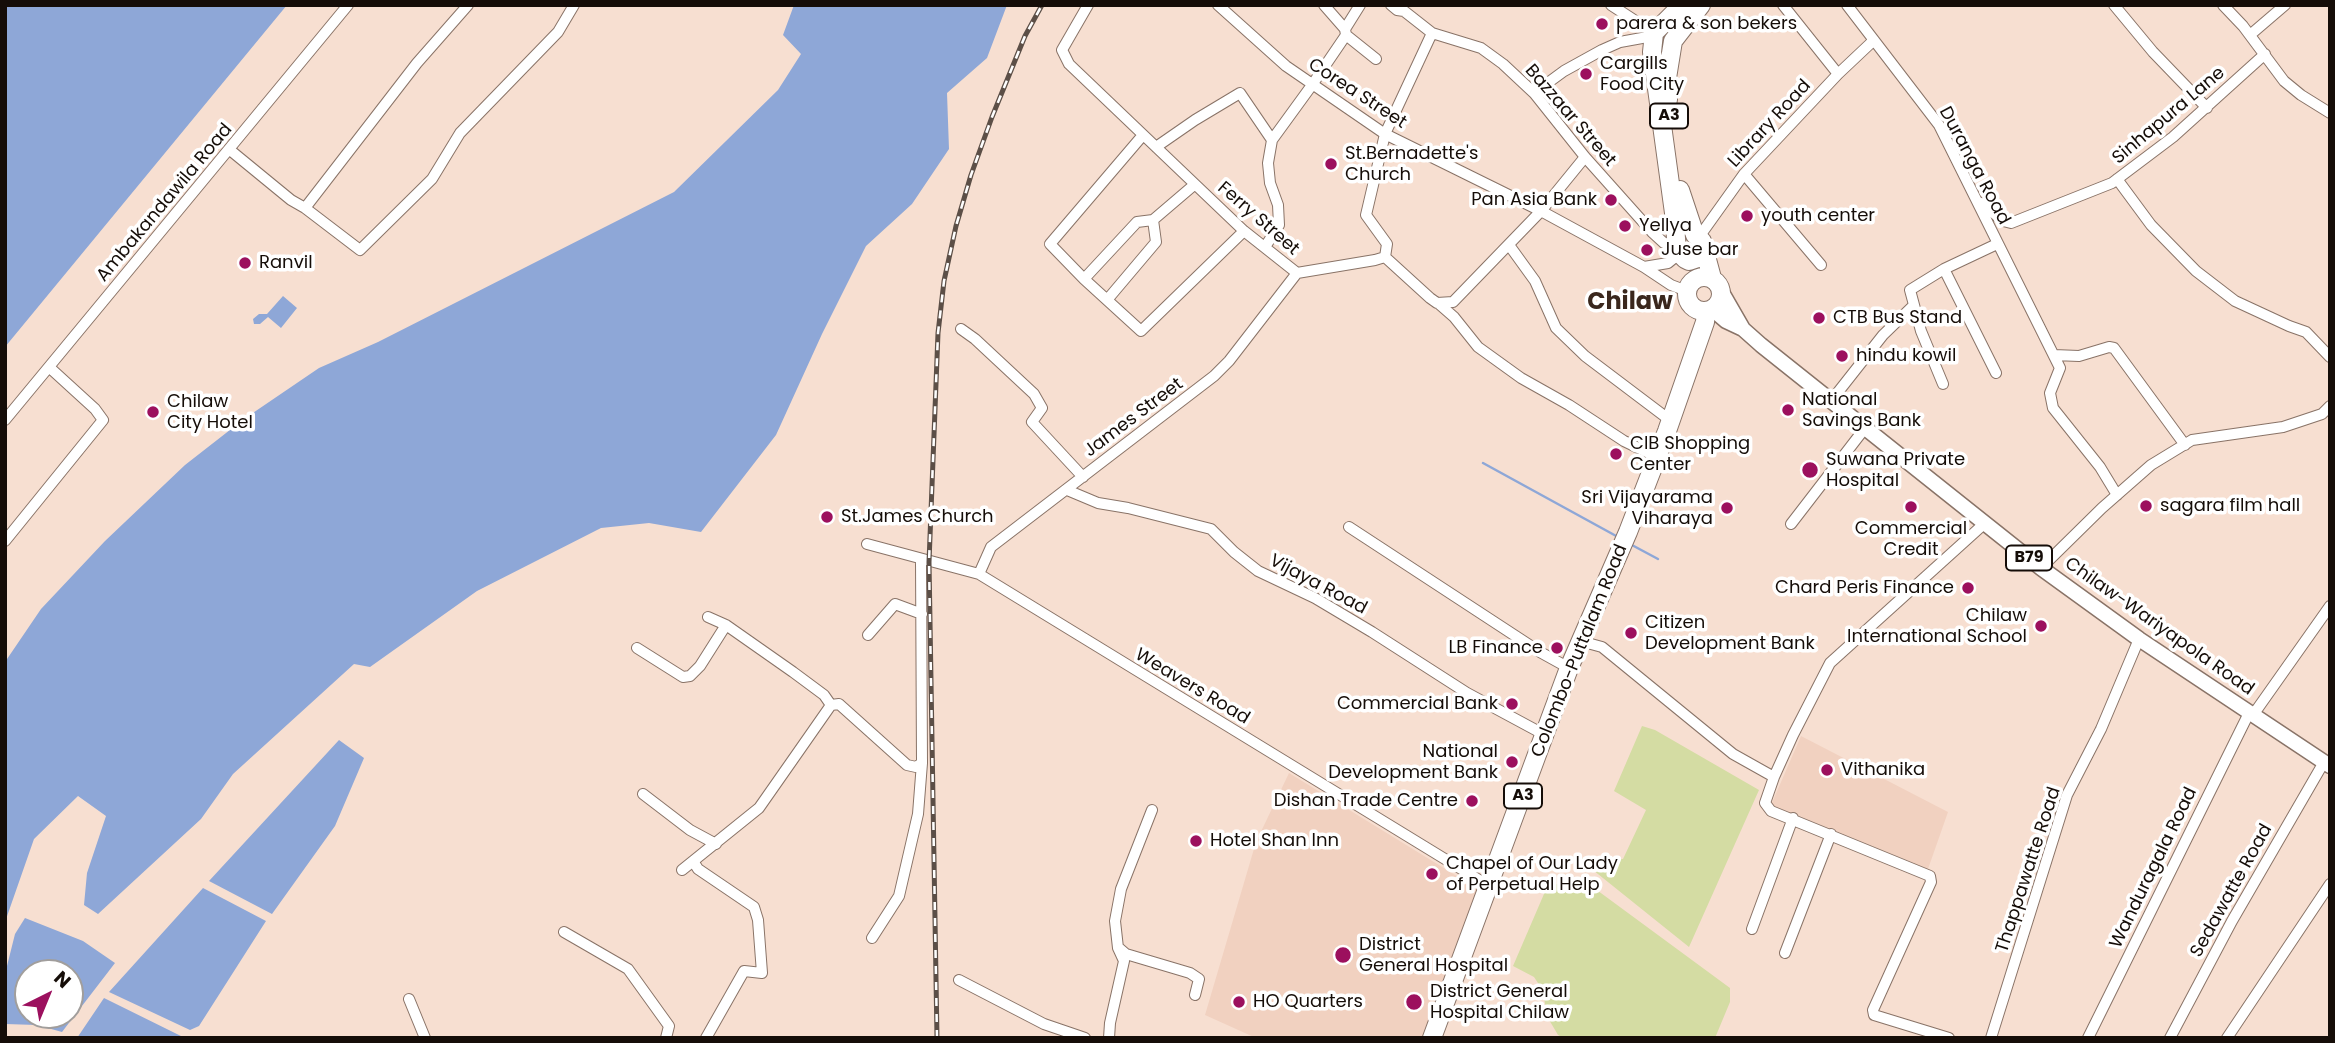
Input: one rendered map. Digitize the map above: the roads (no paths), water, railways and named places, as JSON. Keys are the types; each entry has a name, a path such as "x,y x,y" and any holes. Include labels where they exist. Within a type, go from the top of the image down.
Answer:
{"highway":[{"path":"1673,41 1668,47 1660,48 1654,43 1655,32 1682,5"},
{"name":"A3","path":"1701,5 1673,41 1667,78 1673,153 1682,199 1716,284"},
{"name":"A3","path":"1655,32 1652,52 1677,249"},
{"path":"1677,249 1684,235 1699,241"},
{"path":"1699,304 1696,278 1716,284"},
{"name":"Colombo-Puttalam Road","path":"1432,1038 1569,668 1616,554 1628,532 1671,421 1705,322 1699,304 1718,302 1716,284"}],"main road":[{"name":"B79","path":"1716,284 1743,328"},
{"name":"B79","path":"1699,304 1743,328"},
{"name":"Chilaw-Wariyapola Road","path":"1743,328 2041,568 2140,639 2327,764"}],"street":[{"name":"Ambakandawila Road","path":"5,420 348,5"},
{"path":"305,208 418,63 468,5"},
{"path":"230,150 291,200 360,250 432,180 460,133 558,32 574,5"},
{"name":"Ferry Street","path":"1088,5 1062,50 1066,59 1244,231 1297,273 1385,257"},
{"name":"Corea Street","path":"1218,5 1286,66 1385,134 1541,211 1644,267 1699,304"},
{"path":"1324,5 1345,32 1376,59"},
{"path":"1265,247 1279,225 1278,205 1270,183 1268,163 1272,140 1312,85 1360,5"},
{"name":"Bazzaar Street","path":"1391,5 1404,11 1432,33 1481,48 1534,93 1585,157 1657,238 1677,249"},
{"path":"1611,5 1655,32"},
{"path":"1783,5 1838,74"},
{"name":"Duranga Road","path":"1847,5 1939,125 2054,355"},
{"path":"2114,5 2153,52 2207,108"},
{"path":"2223,5 2250,35 2284,81 2330,113"},
{"path":"2250,35 2285,5"},
{"path":"1534,93 1564,71 1602,50 1655,32"},
{"path":"1432,33 1385,134 1366,215 1387,244 1385,257 1454,317 1478,347 1521,378 1624,441 1657,457"},
{"name":"Library Road","path":"1699,241 1744,174 1838,74 1873,41"},
{"name":"Sinhapura Lane","path":"1975,198 2003,221 2011,223 2084,196 2118,179 2173,137 2265,54"},
{"path":"1156,147 1240,93 1272,140"},
{"path":"1143,135 1050,243 1084,279 1142,331 1244,231"},
{"path":"1437,303 1453,302 1460,298 1541,211 1585,157"},
{"path":"1744,174 1821,265"},
{"path":"2118,179 2151,225 2196,271 2235,301 2306,332 2330,357"},
{"path":"1084,279 1138,222 1153,220 1194,185"},
{"path":"1107,300 1156,242 1153,220"},
{"path":"1943,384 1921,331 1910,290 1944,269 1997,244"},
{"path":"1509,245 1535,281 1556,328 1594,363 1671,421"},
{"path":"1644,267 1668,262 1677,249"},
{"path":"1944,269 1996,373"},
{"name":"James Street","path":"979,574 991,547 1214,376 1229,361 1297,273"},
{"path":"1831,401 1883,335 1914,304"},
{"path":"961,329 1034,394 1042,408 1032,422 1083,477"},
{"path":"2117,495 2100,467 2053,408 2050,393 2060,368 2054,355 2079,356 2114,348 2185,445"},
{"path":"5,541 103,421 95,409 49,367"},
{"path":"2041,568 2151,465 2185,445 2202,439 2283,427 2322,414 2330,406"},
{"path":"1791,524 1865,428"},
{"name":"Vijaya Road","path":"1067,490 1098,503 1211,529 1258,571 1315,598 1467,693 1545,735"},
{"path":"1949,1038 1874,1015 1873,1010 1931,882 1930,876 1771,811 1765,803 1774,777 1830,663 1985,523"},
{"path":"1349,527 1540,652 1569,668"},
{"name":"Weavers Road","path":"867,544 979,574 1489,886"},
{"path":"872,938 900,896 918,814 922,763 921,560"},
{"path":"868,635 895,604 922,614"},
{"name":"Wanduragala Road","path":"2088,1038 2251,714 2330,606"},
{"path":"708,617 726,625 824,695 831,705"},
{"path":"637,648 683,677 690,676 700,666 726,625"},
{"name":"Thappawatte Road","path":"1991,1038 2067,795 2101,729 2140,639"},
{"path":"1580,641 1602,647 1733,754 1774,777"},
{"path":"682,870 759,808 831,705 839,704 907,765 916,767 922,763"},
{"name":"Sedawatte Road","path":"2170,1038 2232,920 2327,764"},
{"path":"643,794 690,830 716,844"},
{"path":"1109,1038 1124,961 1118,948 1115,921 1121,889 1153,810"},
{"path":"1752,929 1793,818"},
{"path":"1786,953 1831,834"},
{"path":"693,861 698,869 754,906 758,920 762,973 744,971 706,1038"},
{"path":"2227,1038 2330,884"},
{"path":"564,932 628,969 669,1026 670,1037"},
{"path":"1118,948 1126,954 1190,973 1199,979 1195,995"},
{"path":"959,980 1044,1024 1085,1038"},
{"path":"409,999 425,1038"}],"water":[{"path":"5,5 287,5 5,347"},
{"path":"794,5 1007,5 987,58 947,93 949,149 912,204 866,246 776,435 701,532 649,523 601,528 477,591 370,667 354,664 233,774 201,819 98,914 84,905 87,873 106,816 78,796 34,839 5,922 5,662 41,609 105,541 185,465 244,419 319,368 378,342 674,192 778,90 801,54 783,35"},
{"path":"283,296 297,308 281,328 268,317 260,324 254,324 253,319 259,314 267,314"},
{"path":"339,740 364,758 335,826 272,914 209,881"},
{"path":"203,888 266,921 199,1026 190,1030 109,992"},
{"path":"25,918 83,941 115,963 84,1003 84,959 14,959 14,1024 5,1024 5,974 15,934"},
{"path":"104,998 185,1038 77,1038"}],"waterway":[{"path":"1483,463 1618,537"},
{"path":"1630,544 1658,559"}],"railway":[{"path":"937,1038 929,562 938,333 944,281 971,175 1025,36 1042,5"}],"place":[{"name":"parera & son bekers","path":"1602,24"},
{"name":"Cargills Food City","path":"1586,74"},
{"name":"St.Bernadette's Church","path":"1331,164"},
{"name":"Pan Asia Bank","path":"1611,200"},
{"name":"youth center","path":"1747,216"},
{"name":"Yellya","path":"1625,226"},
{"name":"Juse bar","path":"1647,250"},
{"name":"Ranvil","path":"245,263"},
{"name":"CTB Bus Stand","path":"1819,318"},
{"name":"hindu kowil","path":"1842,356"},
{"name":"National Savings Bank","path":"1788,410"},
{"name":"Chilaw City Hotel","path":"153,412"},
{"name":"CIB Shopping Center","path":"1616,454"},
{"name":"Suwana Private Hospital","path":"1810,470"},
{"name":"sagara film hall","path":"2146,506"},
{"name":"Commercial Credit","path":"1911,507"},
{"name":"Sri Vijayarama Viharaya","path":"1727,508"},
{"name":"St.James Church","path":"827,517"},
{"name":"Chard Peris Finance","path":"1968,588"},
{"name":"Chilaw International School","path":"2041,626"},
{"name":"Citizen Development Bank","path":"1631,633"},
{"name":"LB Finance","path":"1557,648"},
{"name":"Commercial Bank","path":"1512,704"},
{"name":"National Development Bank","path":"1512,762"},
{"name":"Vithanika","path":"1827,770"},
{"name":"Dishan Trade Centre","path":"1472,801"},
{"name":"Hotel Shan Inn","path":"1196,841"},
{"name":"Chapel of Our Lady of Perpetual Help","path":"1432,874"},
{"name":"District General Hospital","path":"1343,955"},
{"name":"HO Quarters","path":"1239,1002"},
{"name":"District General Hospital Chilaw","path":"1414,1002"}],"district":[{"name":"Chilaw","path":"1630,303"}]}
